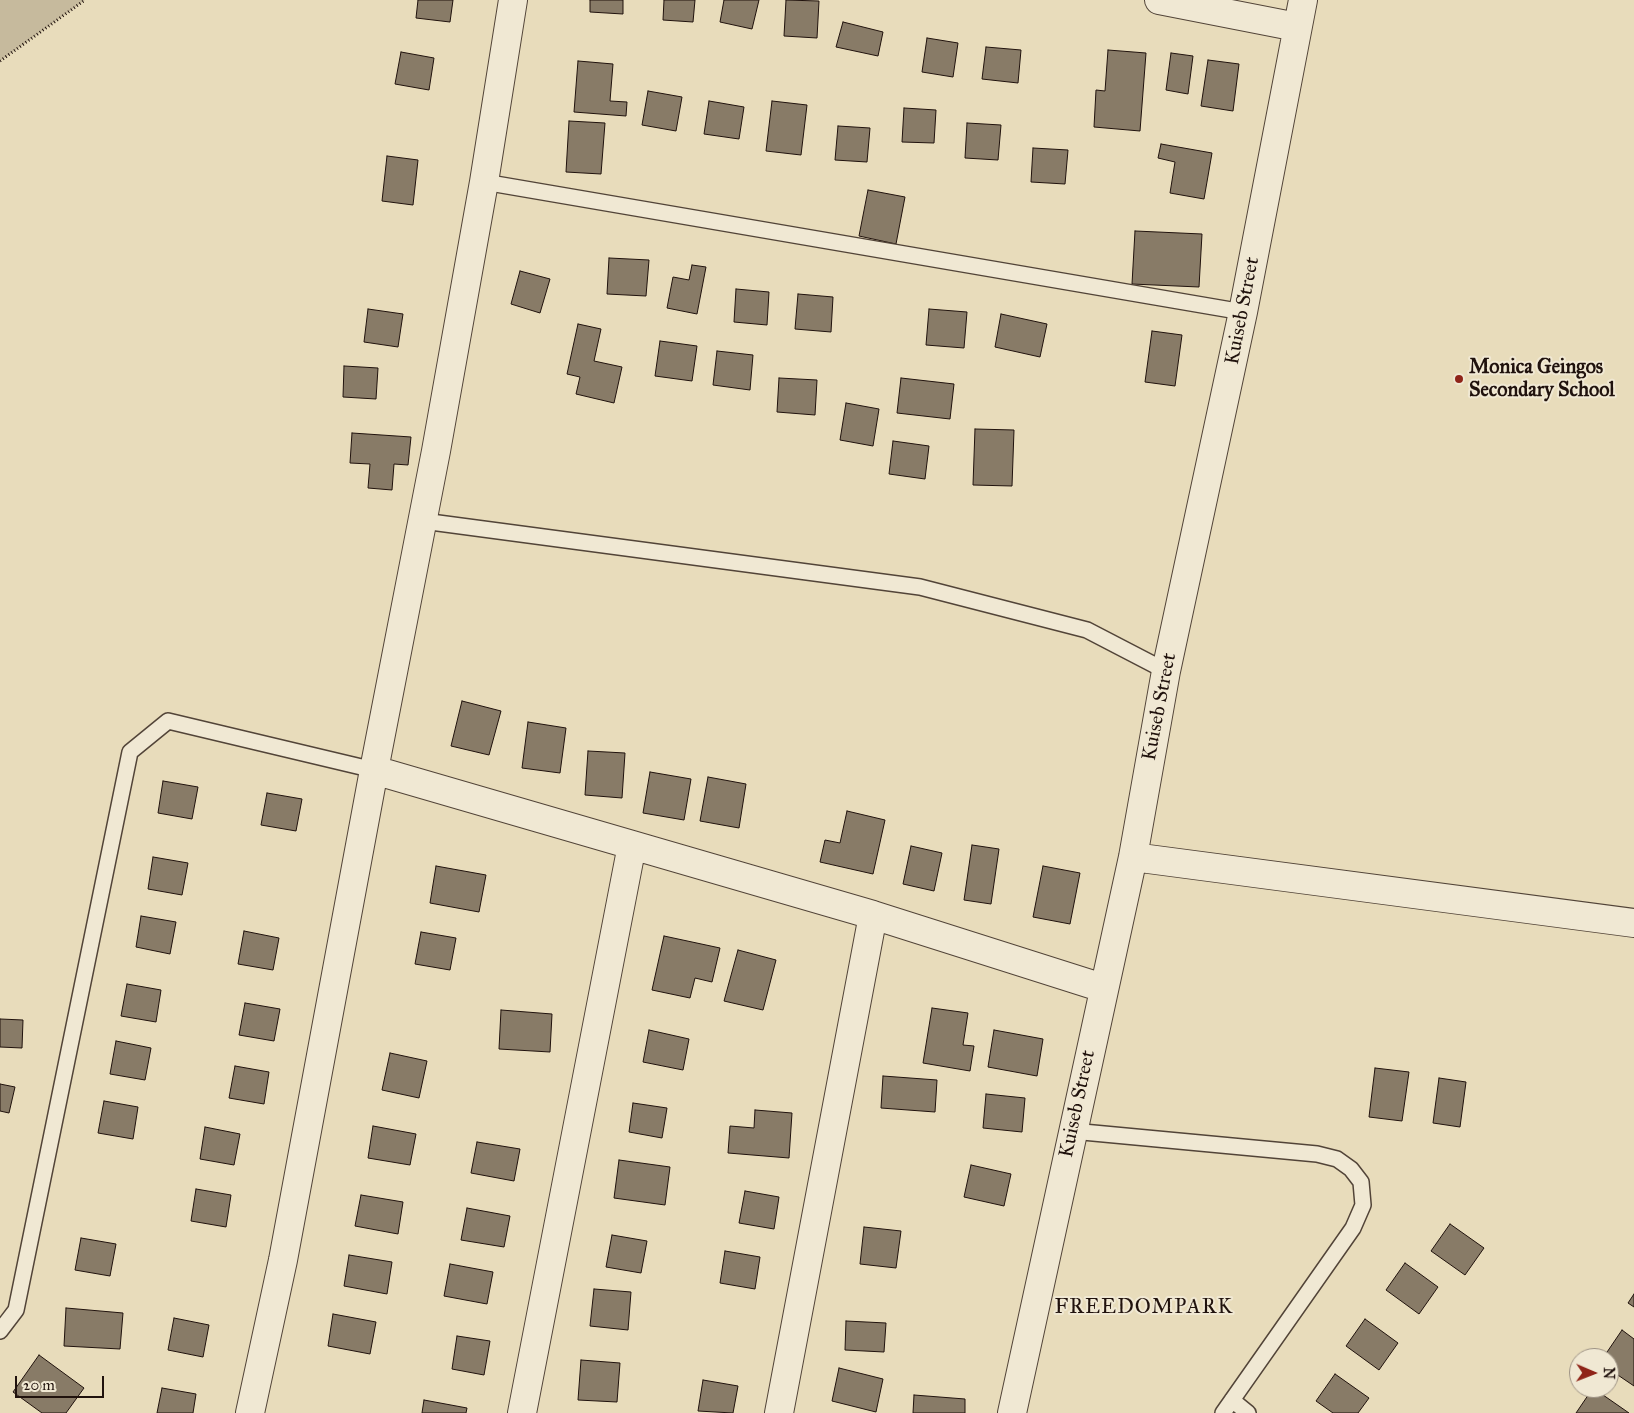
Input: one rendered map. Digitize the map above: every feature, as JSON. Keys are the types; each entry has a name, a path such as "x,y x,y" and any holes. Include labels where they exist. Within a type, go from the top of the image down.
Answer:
{"street":[{"path":"250,1413 283,1260 374,770 423,520 484,182 512,0"},
{"path":"1159,0 1298,26"},
{"name":"Kuiseb Street","path":"1012,1413 1133,857 1166,671 1243,312 1303,0"},
{"path":"374,770 873,915 1104,988"},
{"path":"522,1413 632,845"},
{"path":"1133,857 1634,923"},
{"path":"780,1413 873,915"}],"lane":[{"path":"484,182 1243,312"},
{"path":"423,520 920,587 1087,630 1166,671"},
{"path":"0,1331 16,1310 130,752 168,721 374,770"},
{"path":"1072,1131 1317,1154 1337,1159 1351,1169 1361,1182 1363,1205 1353,1228 1223,1413"},
{"path":"1232,1400 1248,1413"}],"path":[{"path":"0,61 85,0"}],"shaded area":[{"path":"0,0 85,0 0,61"}],"building":[{"path":"418,0 453,0 450,22 416,18"},
{"path":"590,0 623,0 623,14 590,12"},
{"path":"664,0 695,0 693,22 663,20"},
{"path":"724,0 759,0 752,29 720,22"},
{"path":"786,0 819,1 817,38 784,36"},
{"path":"843,22 883,32 878,56 836,47"},
{"path":"927,38 958,43 953,77 922,72"},
{"path":"986,47 1021,50 1018,83 982,79"},
{"path":"1108,50 1146,53 1140,131 1094,127 1096,90 1105,91"},
{"path":"401,52 434,58 429,90 395,84"},
{"path":"1171,53 1193,56 1188,94 1166,90"},
{"path":"1208,60 1239,64 1233,111 1201,106"},
{"path":"578,61 613,64 610,101 627,102 626,116 574,112"},
{"path":"648,91 682,97 676,131 642,125"},
{"path":"709,101 744,107 739,139 704,134"},
{"path":"772,101 807,105 801,155 766,151"},
{"path":"904,108 936,110 934,143 902,142"},
{"path":"569,121 605,123 601,174 566,172"},
{"path":"967,123 1001,125 998,160 965,158"},
{"path":"838,126 870,128 867,162 835,160"},
{"path":"1161,144 1212,153 1204,199 1170,193 1175,162 1158,158"},
{"path":"1033,148 1068,150 1065,184 1031,182"},
{"path":"387,156 418,160 413,205 382,201"},
{"path":"868,190 905,197 896,244 859,236"},
{"path":"1135,231 1202,234 1199,287 1132,284"},
{"path":"609,258 649,260 646,296 607,294"},
{"path":"692,265 706,267 697,314 667,308 673,277 689,280"},
{"path":"520,271 550,279 540,313 511,304"},
{"path":"736,289 769,292 767,325 734,322"},
{"path":"798,294 833,297 831,332 795,329"},
{"path":"368,309 403,314 398,347 364,342"},
{"path":"929,309 967,312 964,348 926,345"},
{"path":"1001,314 1047,324 1040,357 995,347"},
{"path":"578,324 601,329 594,361 622,367 614,403 576,394 580,377 567,374"},
{"path":"1152,331 1182,335 1175,386 1145,382"},
{"path":"660,341 697,346 692,381 655,376"},
{"path":"717,351 753,355 750,390 713,385"},
{"path":"344,366 378,368 376,399 343,397"},
{"path":"779,378 817,380 815,415 777,412"},
{"path":"901,378 954,384 950,419 897,413"},
{"path":"846,403 879,409 873,446 840,440"},
{"path":"975,429 1014,430 1012,486 973,485"},
{"path":"352,433 411,437 408,465 394,464 392,490 368,488 370,464 350,463"},
{"path":"893,441 929,446 925,479 889,474"},
{"path":"462,701 501,711 489,755 451,746"},
{"path":"528,722 566,728 560,773 522,768"},
{"path":"588,751 625,753 622,798 585,795"},
{"path":"650,772 691,779 684,820 643,813"},
{"path":"708,777 746,784 739,828 700,821"},
{"path":"163,781 198,787 192,819 158,813"},
{"path":"267,793 302,799 296,831 261,825"},
{"path":"847,811 885,820 873,874 820,862 825,840 840,843"},
{"path":"972,845 999,849 991,904 964,900"},
{"path":"911,846 942,853 934,891 903,884"},
{"path":"153,857 188,863 182,895 148,889"},
{"path":"436,866 486,875 479,912 430,903"},
{"path":"1043,866 1080,873 1070,924 1033,917"},
{"path":"141,916 176,922 170,954 136,947"},
{"path":"244,931 279,938 273,970 238,964"},
{"path":"421,932 456,938 450,970 415,964"},
{"path":"664,936 720,948 712,982 695,978 690,998 652,990"},
{"path":"738,950 776,960 763,1010 724,1001"},
{"path":"127,984 161,990 156,1022 121,1016"},
{"path":"245,1003 280,1009 274,1041 239,1035"},
{"path":"932,1008 968,1013 963,1045 974,1046 970,1071 923,1063"},
{"path":"501,1010 552,1014 550,1052 499,1049"},
{"path":"0,1019 23,1020 22,1048 0,1047"},
{"path":"649,1030 689,1039 683,1070 643,1062"},
{"path":"994,1030 1043,1039 1037,1076 988,1067"},
{"path":"116,1041 151,1048 145,1080 110,1074"},
{"path":"390,1053 427,1061 419,1098 382,1090"},
{"path":"235,1066 269,1072 264,1104 229,1098"},
{"path":"1375,1068 1409,1072 1402,1121 1369,1117"},
{"path":"883,1076 937,1080 935,1112 881,1108"},
{"path":"1439,1078 1466,1082 1460,1127 1433,1123"},
{"path":"0,1084 15,1087 9,1113 0,1111"},
{"path":"986,1094 1025,1098 1022,1132 983,1128"},
{"path":"104,1101 138,1107 133,1139 98,1133"},
{"path":"633,1103 667,1108 662,1138 629,1132"},
{"path":"755,1110 792,1113 789,1158 728,1153 730,1126 754,1128"},
{"path":"373,1126 416,1134 410,1165 368,1158"},
{"path":"205,1127 240,1134 234,1165 200,1159"},
{"path":"477,1142 520,1149 514,1181 471,1173"},
{"path":"619,1160 670,1167 665,1205 614,1198"},
{"path":"971,1165 1011,1174 1004,1206 964,1197"},
{"path":"196,1189 231,1195 226,1227 191,1221"},
{"path":"745,1191 779,1197 774,1229 739,1223"},
{"path":"361,1195 403,1202 398,1234 355,1226"},
{"path":"467,1208 510,1216 504,1247 461,1240"},
{"path":"1450,1224 1484,1248 1465,1275 1431,1251"},
{"path":"864,1227 901,1231 896,1268 860,1264"},
{"path":"612,1235 647,1241 641,1273 606,1267"},
{"path":"81,1238 116,1244 110,1276 75,1270"},
{"path":"725,1251 760,1257 755,1289 720,1283"},
{"path":"349,1255 392,1262 387,1294 344,1286"},
{"path":"1405,1263 1438,1287 1419,1314 1386,1290"},
{"path":"450,1264 493,1272 487,1304 444,1296"},
{"path":"594,1289 631,1292 628,1330 590,1326"},
{"path":"1634,1294 1634,1307 1628,1303"},
{"path":"66,1308 123,1313 120,1349 64,1346"},
{"path":"333,1314 376,1322 370,1354 328,1346"},
{"path":"174,1318 209,1325 203,1357 168,1350"},
{"path":"1365,1319 1398,1343 1379,1370 1346,1346"},
{"path":"846,1321 886,1323 884,1352 845,1350"},
{"path":"1622,1330 1634,1339 1634,1386 1619,1376 1619,1348 1610,1348"},
{"path":"457,1336 490,1341 484,1375 452,1369"},
{"path":"39,1355 84,1388 66,1413 42,1413 13,1392"},
{"path":"581,1360 620,1363 617,1402 578,1400"},
{"path":"839,1368 883,1379 876,1412 832,1401"},
{"path":"1335,1374 1369,1398 1358,1413 1333,1413 1316,1401"},
{"path":"703,1380 738,1386 733,1413 698,1411"},
{"path":"162,1388 196,1394 193,1413 157,1413"},
{"path":"914,1395 965,1399 965,1413 913,1413"},
{"path":"1586,1398 1607,1398 1629,1413 1576,1413"},
{"path":"424,1400 467,1408 466,1413 422,1413"}],"place":[{"name":"Monica Geingos Secondary School","path":"1459,379"}],"district":[{"name":"FREEDOMPARK","path":"1144,1308"}]}
